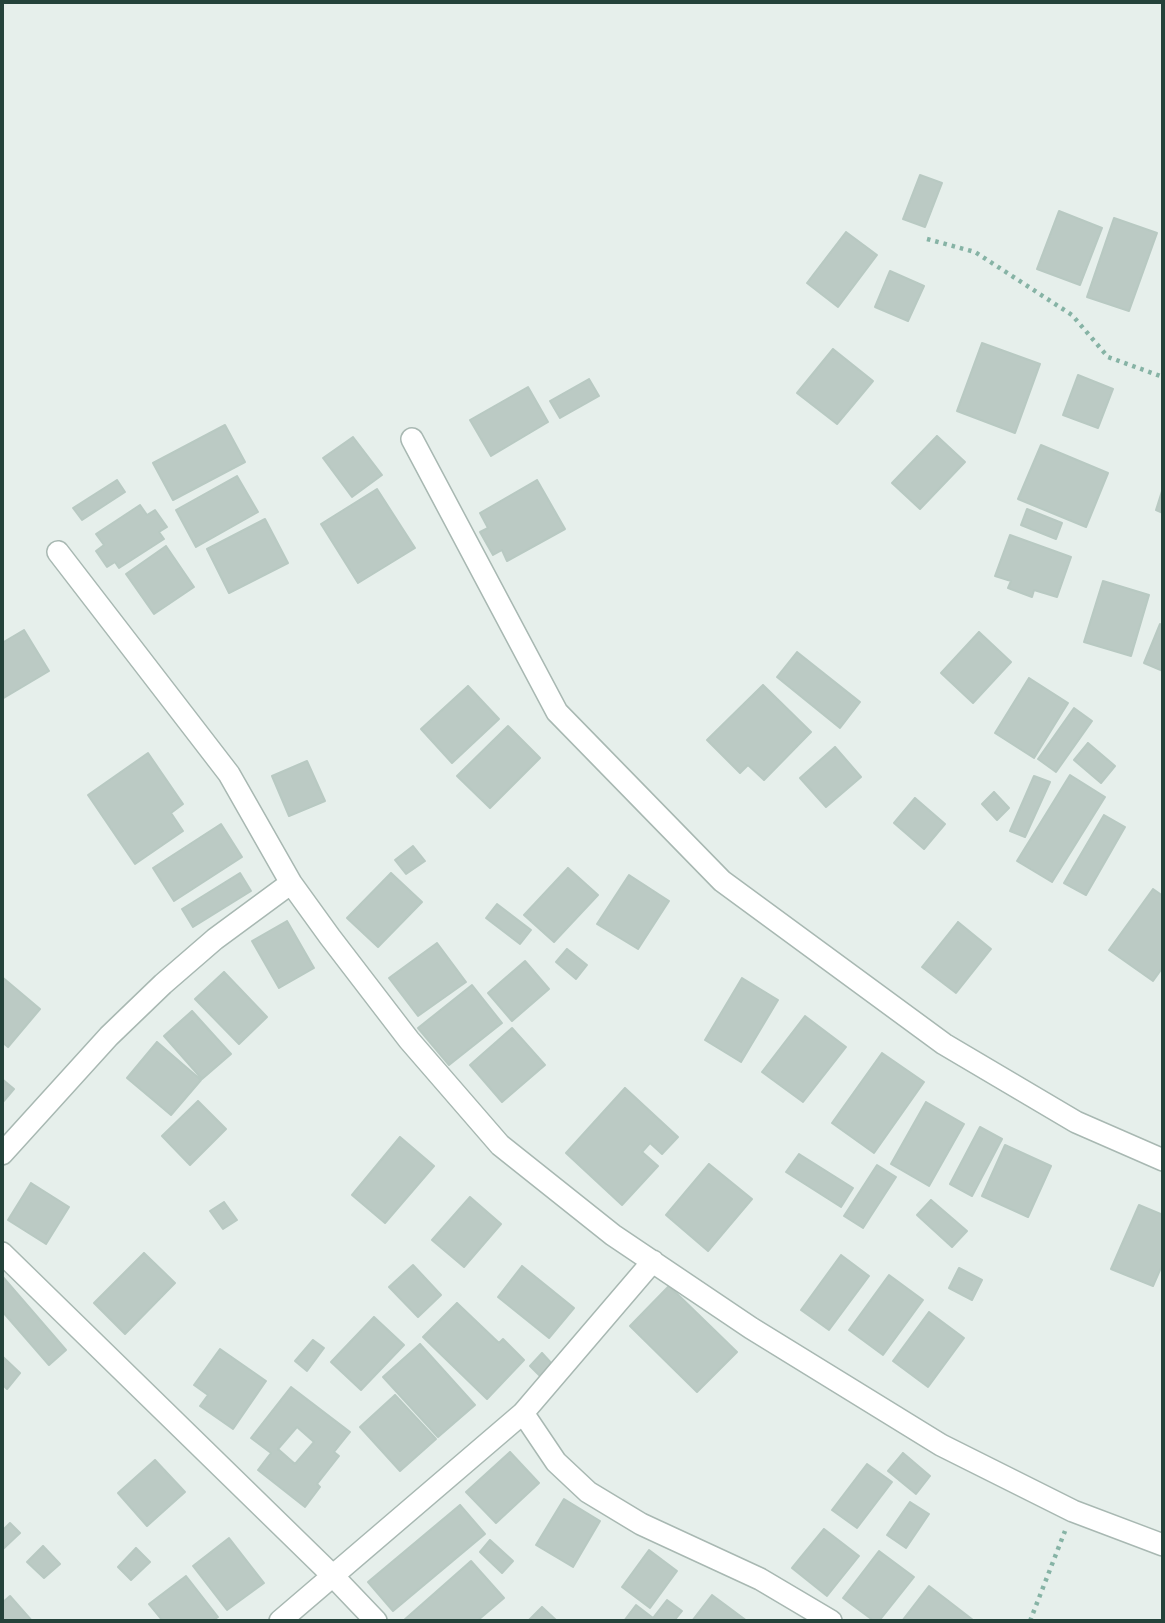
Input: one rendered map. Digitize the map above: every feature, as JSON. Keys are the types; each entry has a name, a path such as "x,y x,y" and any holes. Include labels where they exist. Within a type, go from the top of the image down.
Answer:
{"street":[{"path":"412,439 557,712 722,881 944,1044 1076,1122 1163,1160"},
{"path":"58,552 229,774 291,883 409,1040 500,1145 613,1235 751,1328 942,1445 1073,1511 1163,1545"},
{"path":"2,1154 109,1036 163,984 215,939 291,883"},
{"path":"2,1253 376,1621"},
{"path":"280,1621 523,1413 653,1261"},
{"path":"523,1413 556,1462 588,1492 641,1524 760,1579 831,1621"}],"path":[{"path":"927,239 975,252 1072,315 1108,357 1163,377"},
{"path":"1030,1621 1073,1511"}],"building":[{"path":"920,175 942,183 925,227 903,219"},
{"path":"1059,211 1102,228 1080,285 1037,269"},
{"path":"1114,218 1157,233 1129,311 1087,297"},
{"path":"846,232 877,255 838,307 807,283"},
{"path":"890,271 924,286 908,321 875,307"},
{"path":"982,343 1040,364 1015,433 957,411"},
{"path":"833,349 873,381 837,424 797,393"},
{"path":"1078,375 1113,389 1098,428 1063,415"},
{"path":"589,379 599,396 560,418 550,401"},
{"path":"528,387 548,422 491,456 470,420"},
{"path":"225,425 245,462 173,500 153,463"},
{"path":"937,436 965,462 920,509 892,483"},
{"path":"353,437 382,475 352,497 323,458"},
{"path":"1041,445 1108,473 1086,527 1018,499"},
{"path":"237,476 258,512 196,547 176,510"},
{"path":"117,480 125,492 82,520 73,508"},
{"path":"537,480 565,529 507,561 502,550 493,555 480,532 488,528 480,513"},
{"path":"1163,488 1163,513 1156,510"},
{"path":"377,489 415,548 358,583 321,524"},
{"path":"140,505 147,515 155,510 167,527 159,532 164,539 119,568 115,562 107,567 96,551 104,545 96,534"},
{"path":"1027,509 1062,523 1056,539 1021,525"},
{"path":"265,519 288,563 229,593 207,549"},
{"path":"1010,535 1071,557 1057,597 1034,590 1032,597 1008,588 1011,581 995,576"},
{"path":"166,546 194,587 154,614 126,574"},
{"path":"1103,581 1149,595 1131,656 1084,642"},
{"path":"1160,624 1163,626 1163,671 1144,663"},
{"path":"24,630 49,671 2,699 2,643"},
{"path":"979,632 1011,662 973,703 941,673"},
{"path":"797,652 860,702 840,728 777,677"},
{"path":"1029,678 1068,703 1034,758 995,733"},
{"path":"763,685 811,732 764,780 748,765 740,773 707,740"},
{"path":"468,686 499,719 452,763 421,729"},
{"path":"1074,708 1092,721 1056,772 1038,759"},
{"path":"508,726 540,758 490,808 457,776"},
{"path":"1088,743 1115,766 1101,783 1074,760"},
{"path":"835,747 861,777 826,807 800,778"},
{"path":"148,753 183,804 171,813 183,831 135,864 88,795"},
{"path":"307,761 325,801 289,816 272,776"},
{"path":"1070,775 1105,797 1052,882 1017,861"},
{"path":"1034,776 1050,782 1025,837 1010,831"},
{"path":"994,792 1009,808 997,820 982,804"},
{"path":"915,798 945,824 924,849 894,823"},
{"path":"1104,815 1125,827 1086,895 1064,883"},
{"path":"221,824 242,857 174,901 153,868"},
{"path":"413,846 425,861 406,874 395,860"},
{"path":"568,868 598,895 554,942 524,915"},
{"path":"240,873 251,891 193,927 182,909"},
{"path":"391,873 422,902 378,947 347,918"},
{"path":"629,875 669,901 638,949 597,924"},
{"path":"1153,889 1163,896 1163,967 1153,981 1109,950"},
{"path":"497,904 531,930 520,944 486,918"},
{"path":"287,921 314,968 279,988 252,941"},
{"path":"958,922 991,949 956,993 922,967"},
{"path":"437,943 466,982 418,1016 389,978"},
{"path":"567,949 587,965 576,979 556,962"},
{"path":"525,961 549,989 512,1021 488,993"},
{"path":"224,972 267,1017 239,1044 195,999"},
{"path":"2,977 40,1009 8,1047 2,1042"},
{"path":"742,978 778,1000 741,1062 705,1040"},
{"path":"472,985 502,1023 449,1065 418,1028"},
{"path":"192,1011 231,1054 202,1079 164,1036"},
{"path":"805,1016 846,1047 803,1102 762,1072"},
{"path":"512,1028 545,1065 502,1102 470,1065"},
{"path":"157,1042 201,1080 171,1115 127,1078"},
{"path":"882,1053 924,1082 874,1153 832,1123"},
{"path":"2,1079 14,1089 2,1103"},
{"path":"625,1088 678,1137 662,1154 650,1143 642,1152 658,1166 622,1205 566,1153"},
{"path":"198,1101 226,1129 190,1165 162,1136"},
{"path":"926,1102 964,1124 929,1186 891,1164"},
{"path":"980,1127 1002,1139 972,1196 950,1184"},
{"path":"400,1137 434,1166 385,1223 352,1195"},
{"path":"1005,1145 1051,1166 1028,1217 982,1196"},
{"path":"799,1154 853,1188 841,1207 786,1172"},
{"path":"709,1164 752,1199 708,1251 666,1215"},
{"path":"877,1165 896,1177 863,1228 844,1216"},
{"path":"31,1183 69,1207 46,1244 8,1220"},
{"path":"470,1197 501,1224 464,1267 432,1240"},
{"path":"931,1200 967,1231 952,1247 917,1215"},
{"path":"224,1202 237,1220 223,1229 210,1211"},
{"path":"1139,1205 1163,1215 1163,1263 1153,1286 1111,1269"},
{"path":"144,1253 175,1283 125,1334 94,1303"},
{"path":"841,1255 869,1276 829,1330 801,1310"},
{"path":"413,1265 441,1295 418,1317 389,1287"},
{"path":"522,1266 574,1308 549,1338 498,1297"},
{"path":"959,1268 982,1280 972,1300 949,1288"},
{"path":"889,1275 923,1300 883,1355 849,1330"},
{"path":"2,1276 66,1350 49,1365 2,1311"},
{"path":"669,1286 737,1352 697,1392 630,1326"},
{"path":"457,1303 499,1343 503,1339 524,1360 487,1399 423,1337"},
{"path":"929,1312 964,1338 928,1387 893,1361"},
{"path":"374,1317 404,1345 361,1390 331,1362"},
{"path":"313,1340 324,1348 307,1371 295,1361"},
{"path":"420,1344 475,1405 438,1437 383,1377"},
{"path":"220,1349 266,1381 233,1429 200,1406 208,1395 194,1385"},
{"path":"542,1353 553,1365 541,1377 530,1366"},
{"path":"2,1356 20,1373 7,1389 2,1384"},
{"path":"291,1387 350,1432 334,1452 339,1456 317,1484 320,1487 305,1507 258,1470 271,1453 251,1438","holes":["297,1427 314,1442 295,1464 278,1449"]},
{"path":"395,1395 436,1439 400,1471 360,1427"},
{"path":"510,1452 539,1483 496,1523 466,1492"},
{"path":"903,1453 930,1476 916,1494 888,1471"},
{"path":"155,1460 185,1492 147,1526 118,1493"},
{"path":"867,1464 892,1482 857,1528 832,1510"},
{"path":"564,1499 600,1521 573,1567 536,1545"},
{"path":"910,1502 929,1514 906,1548 887,1535"},
{"path":"460,1505 485,1534 393,1611 368,1582"},
{"path":"10,1523 20,1533 2,1550 2,1531"},
{"path":"824,1529 859,1556 827,1596 792,1568"},
{"path":"229,1538 264,1583 227,1610 193,1566"},
{"path":"490,1540 513,1561 502,1573 480,1552"},
{"path":"43,1546 60,1564 44,1578 27,1562"},
{"path":"136,1548 150,1562 131,1580 118,1567"},
{"path":"649,1550 677,1571 650,1608 622,1587"},
{"path":"879,1551 914,1577 879,1621 874,1621 843,1598"},
{"path":"471,1561 504,1598 477,1621 403,1621"},
{"path":"186,1576 218,1617 212,1621 163,1621 149,1604"},
{"path":"929,1586 973,1620 902,1621"},
{"path":"712,1595 747,1621 692,1621"},
{"path":"10,1596 32,1621 2,1621 2,1603"},
{"path":"667,1600 682,1611 674,1621 624,1621 636,1605 653,1618"},
{"path":"542,1607 557,1621 528,1621"}]}
